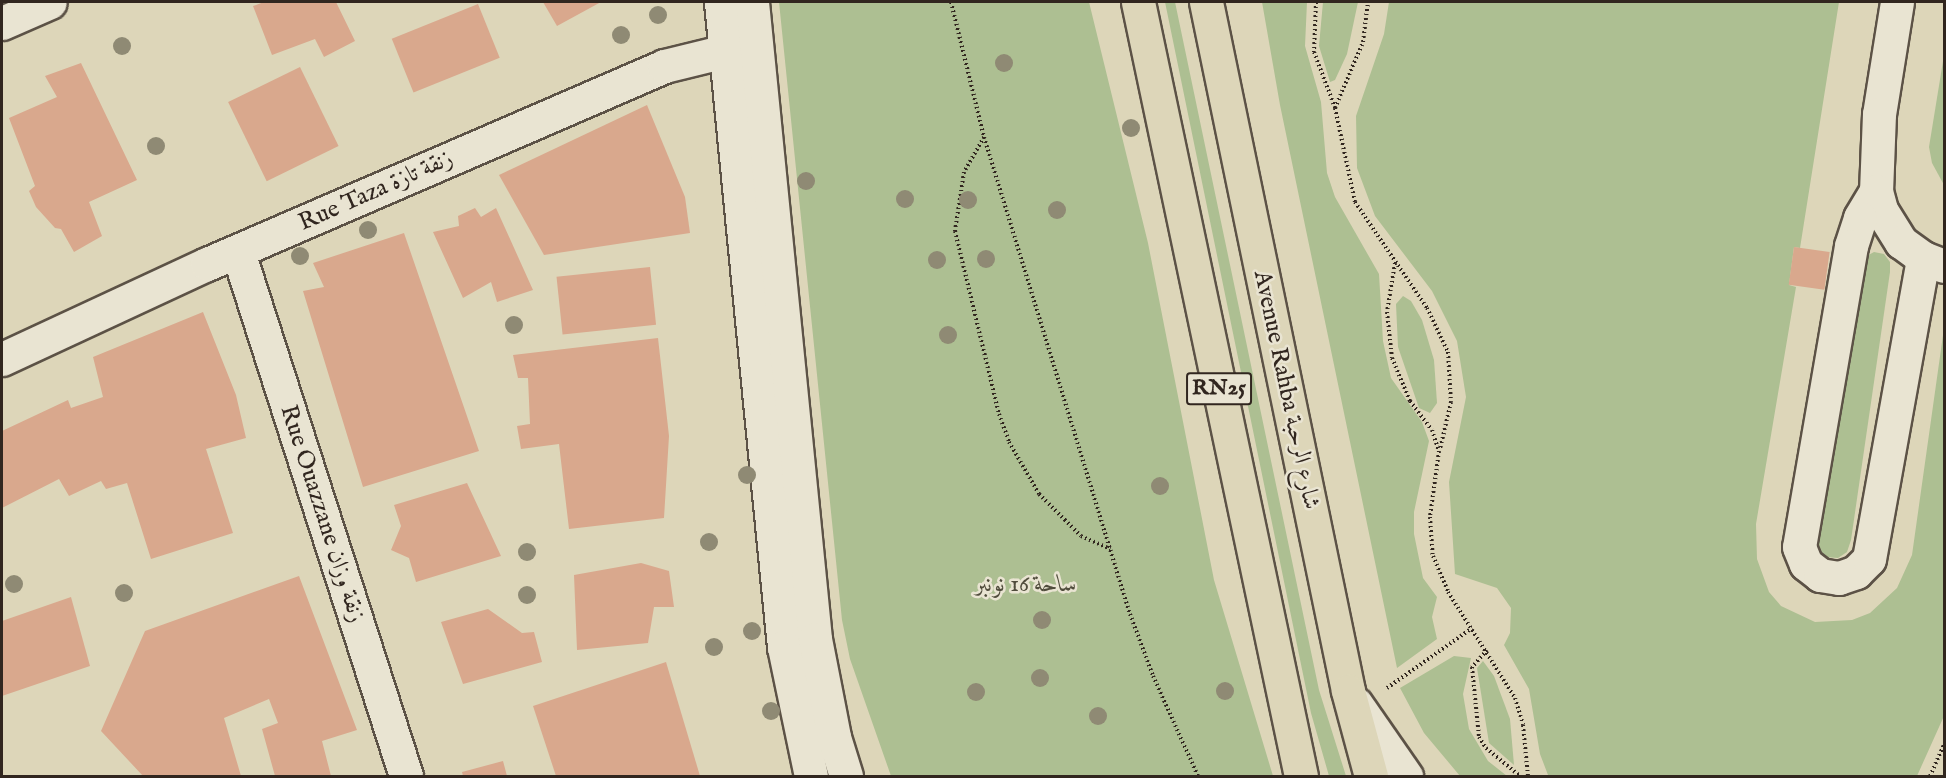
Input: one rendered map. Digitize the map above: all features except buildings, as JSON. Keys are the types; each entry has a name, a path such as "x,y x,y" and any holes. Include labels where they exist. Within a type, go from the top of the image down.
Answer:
{"highway":[{"name":"RN25","path":"1137,2 1301,777"},
{"name":"Avenue Rahba شارع الرحبة","path":"1206,2 1371,777"}],"street":[{"path":"2,23 50,2"},
{"path":"721,2 742,46 815,639 834,737 846,777"},
{"path":"752,2 742,46 784,647 811,777"},
{"path":"1876,191 1860,218 1851,246 1799,547 1806,564 1820,575 1839,578 1856,572 1869,559 1934,262 1901,242 1889,226 1876,191 1879,114 1897,2"},
{"name":"Rue Taza زنقة تازة","path":"2,359 238,252 654,70 742,46"},
{"name":"Rue Ouazzane زنقة وزان","path":"238,252 406,777"},
{"path":"1353,699 1406,777"}],"path":[{"path":"951,2 984,136 1110,549 1153,676 1198,777"},
{"path":"1316,2 1314,52 1335,108 1355,202 1427,308 1448,352 1451,402 1440,451 1430,517 1433,556 1448,592 1502,673 1518,707 1528,752 1528,777"},
{"path":"1335,108 1363,42 1368,2"},
{"path":"984,136 964,172 955,231 999,414 1009,442 1039,494 1081,536 1110,549"},
{"path":"1395,263 1387,312 1392,358 1410,401 1432,430 1440,451"},
{"path":"1353,699 1472,628"},
{"path":"1486,651 1472,667 1479,736 1486,748 1520,777"},
{"path":"1930,777 1944,744"}],"green space":[{"name":"ساحة 16 نونبر","path":"779,2 1089,2 1148,243 1214,580 1273,776 891,776 850,659 842,620"},
{"path":"1165,2 1175,2 1319,690 1346,776 1329,776 1311,713"},
{"path":"1262,2 1307,2 1305,46 1321,102 1327,173 1335,197 1379,274 1383,341 1391,378 1422,422 1429,441 1414,512 1414,534 1423,578 1437,597 1432,617 1437,639 1397,668 1280,105"},
{"path":"1323,2 1358,2 1347,54 1335,80 1330,82 1319,46"},
{"path":"1389,2 1839,2 1800,248 1794,247 1789,285 1796,287 1756,524 1757,559 1769,592 1781,606 1815,622 1852,620 1870,613 1897,588 1912,555 1944,328 1944,716 1917,776 1548,775 1540,754 1529,689 1504,645 1510,633 1511,608 1497,588 1455,574 1449,482 1466,397 1457,341 1432,291 1375,216 1357,168 1356,116 1384,34"},
{"path":"1944,55 1944,185 1932,163 1929,147"},
{"path":"1874,252 1884,254 1890,262 1890,272 1851,540 1847,552 1838,558 1826,557 1818,548 1818,536 1862,267 1865,257"},
{"path":"1403,296 1411,301 1422,320 1434,360 1437,403 1430,413 1419,408 1398,347 1396,304"},
{"path":"1454,656 1471,658 1463,694 1469,729 1488,761 1507,776 1460,776 1424,733 1400,688"},
{"path":"1483,661 1494,676 1510,719 1514,765 1489,743 1477,668"}]}
